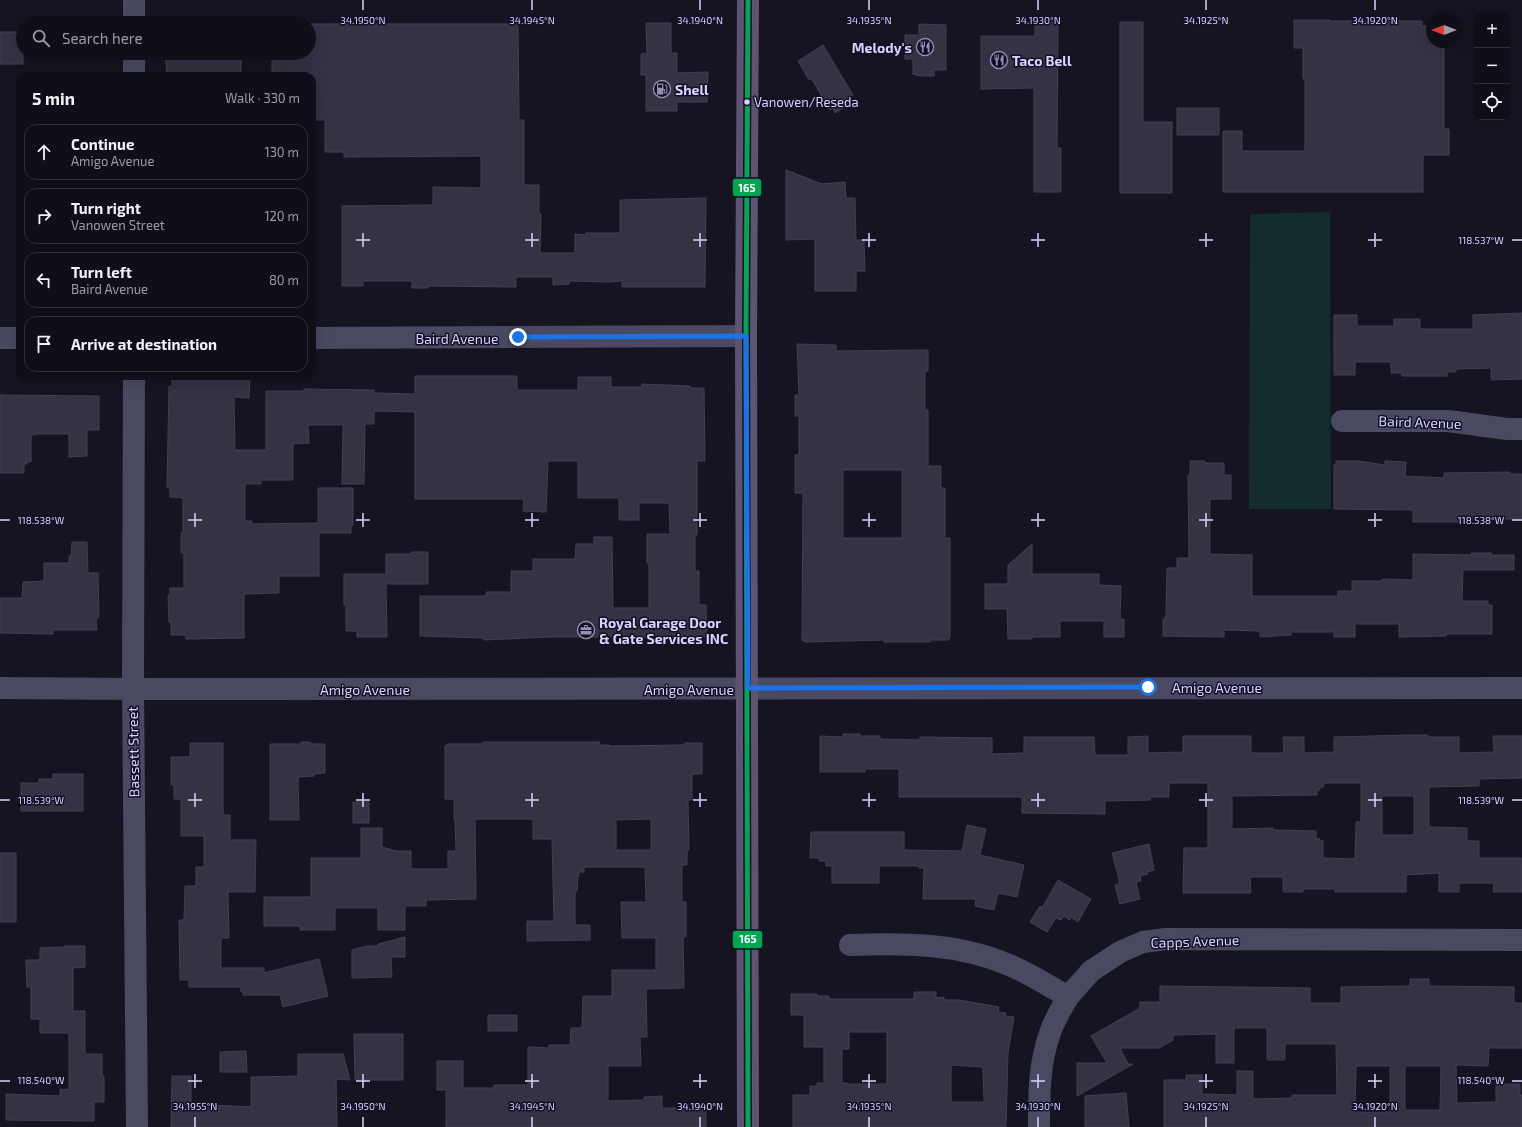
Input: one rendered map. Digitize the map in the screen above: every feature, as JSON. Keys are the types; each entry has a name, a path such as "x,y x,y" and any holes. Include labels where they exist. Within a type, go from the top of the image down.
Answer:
{"main road":[{"path":"748,0 746,336 748,1127"}],"street":[{"path":"134,0 134,16"},
{"path":"134,60 134,72"},
{"name":"Baird Avenue","path":"316,338 746,336"},
{"path":"0,338 16,338"},
{"name":"Bassett Street","path":"134,380 132,689 137,1127"},
{"name":"Baird Avenue","path":"1342,421 1448,421 1507,429 1522,429"},
{"name":"Amigo Avenue","path":"0,688 1522,688"},
{"name":"Capps Avenue","path":"1039,1127 1041,1062 1050,1031 1068,997 1090,971 1120,952 1144,942 1166,939 1522,940"},
{"path":"850,944 925,944 970,951 1010,965 1068,997"}],"green space":[{"path":"1330,212 1331,509 1249,509 1250,214"}],"building":[{"path":"1294,20 1422,21 1422,26 1426,26 1426,48 1444,48 1444,129 1449,129 1449,155 1423,155 1423,192 1223,192 1223,131 1242,131 1242,151 1305,151 1305,79 1303,79 1303,48 1294,48"},
{"path":"1035,21 1058,21 1057,148 1061,148 1061,192 1034,192 1034,88 981,89 981,36 1035,36"},
{"path":"1120,22 1143,22 1143,122 1172,122 1172,193 1120,193"},
{"path":"646,23 671,23 671,53 677,53 677,73 708,72 707,102 677,102 677,111 646,111 646,75 641,75 641,54 647,53"},
{"path":"316,24 518,24 519,120 524,120 524,185 539,185 539,214 541,214 540,253 575,253 575,234 586,235 586,233 620,233 620,200 706,198 705,287 622,287 622,281 569,281 569,284 553,285 553,277 516,277 516,287 428,286 428,288 412,288 412,281 363,281 363,286 342,286 342,206 433,205 433,187 481,188 481,156 344,157 344,152 325,152 325,120 316,120 316,72 272,72 272,60 316,60"},
{"name":"Melody's","path":"919,24 946,25 946,70 934,70 934,76 921,76 913,74 913,59 905,59 905,35 919,35"},
{"path":"0,32 16,32 16,60 23,60 23,64 0,64"},
{"path":"823,45 853,95 850,97 853,102 835,113 833,108 830,110 811,78 809,80 798,61"},
{"path":"166,60 241,60 241,72 167,72"},
{"path":"1177,108 1219,108 1219,135 1177,135"},
{"path":"786,170 822,184 845,182 846,198 855,198 856,240 864,240 865,271 856,271 856,291 815,291 815,239 786,240"},
{"path":"1522,313 1522,379 1491,380 1491,368 1456,369 1456,372 1447,372 1447,376 1402,376 1402,373 1391,373 1391,362 1355,362 1355,375 1334,375 1334,315 1357,315 1357,326 1394,326 1394,319 1420,319 1420,329 1473,329 1473,315"},
{"path":"797,344 836,345 836,351 928,350 928,371 925,371 925,410 928,410 928,466 941,466 941,488 945,488 945,538 950,538 949,640 930,640 930,642 884,642 884,640 802,641 803,493 795,493 795,455 799,455 799,416 795,416 795,395 799,395","holes":["843,470 902,470 902,538 843,538"]},
{"path":"415,376 517,376 517,390 578,390 578,377 611,377 611,387 642,387 642,384 704,388 705,461 697,461 697,535 695,535 695,571 699,571 699,605 706,605 707,637 548,637 484,640 484,638 420,636 420,596 486,596 486,592 511,592 511,571 533,571 533,559 575,559 576,544 594,544 594,537 612,537 613,608 649,608 649,563 647,563 647,534 670,534 669,503 639,503 639,520 619,520 619,498 578,498 578,461 548,461 546,512 523,511 524,499 415,499 415,412 374,411 374,424 365,424 364,484 342,484 343,425 308,425 309,443 293,444 293,480 261,480 261,484 245,484 245,521 252,521 252,524 318,523 318,488 353,488 353,525 351,525 351,533 319,533 319,576 279,576 279,593 244,594 244,638 186,639 186,635 171,635 168,595 170,595 170,588 184,588 184,553 181,553 181,533 183,533 183,498 170,497 170,488 167,488 169,386 172,387 172,380 250,380 249,398 234,397 235,450 266,450 266,391 304,391 304,389 374,390 374,393 415,394"},
{"path":"0,395 99,396 99,430 87,430 87,456 69,457 69,434 35,434 31,435 31,462 24,464 24,473 0,473"},
{"path":"1190,461 1224,463 1224,475 1231,475 1231,499 1210,499 1210,554 1252,555 1252,596 1338,596 1338,591 1352,591 1352,581 1382,581 1382,579 1413,580 1413,554 1471,555 1471,553 1491,553 1491,555 1514,555 1514,570 1463,570 1462,601 1488,601 1488,605 1492,605 1492,634 1446,634 1446,636 1399,637 1399,624 1355,624 1355,637 1334,637 1334,632 1291,632 1291,635 1260,637 1260,631 1224,630 1224,637 1163,636 1163,619 1165,619 1166,614 1167,568 1177,568 1177,558 1189,558 1188,475 1190,475"},
{"path":"1336,461 1359,461 1385,465 1385,461 1406,462 1405,476 1444,478 1444,473 1510,472 1510,474 1522,474 1522,519 1466,519 1466,522 1413,522 1413,510 1334,509 1334,465 1336,465"},
{"path":"72,542 87,542 88,573 98,573 99,617 96,619 97,630 53,630 53,634 0,633 0,598 22,598 23,582 44,581 44,563 69,563"},
{"path":"1032,544 1032,574 1099,574 1099,585 1121,586 1120,619 1124,619 1124,637 1104,637 1104,621 1060,621 1060,637 1008,639 1007,609 985,609 985,584 1008,584 1008,565"},
{"path":"411,552 428,552 428,584 386,584 387,637 357,637 357,631 346,631 344,574 386,574 386,554 411,554"},
{"path":"843,734 860,734 860,736 880,736 880,739 920,740 920,737 992,738 992,754 1024,753 1024,737 1094,737 1095,755 1128,755 1128,737 1148,736 1148,753 1183,752 1183,736 1251,736 1251,753 1284,753 1283,737 1304,737 1304,753 1334,752 1334,737 1428,735 1428,737 1459,737 1459,753 1494,752 1493,736 1522,736 1522,778 1479,779 1479,786 1429,787 1429,827 1467,828 1467,841 1479,841 1479,858 1522,858 1522,892 1493,892 1494,883 1459,883 1459,892 1439,892 1439,873 1406,875 1406,892 1335,892 1335,889 1303,889 1303,892 1283,892 1283,877 1250,877 1251,893 1183,893 1184,848 1208,848 1208,783 1169,783 1169,797 1150,797 1150,800 1105,801 1105,814 1022,813 1022,797 899,797 899,769 865,769 865,772 820,772 820,736 843,737","holes":["1323,783 1361,783 1361,822 1356,822 1355,859 1323,858 1323,841 1316,839 1316,831 1273,830 1273,828 1232,829 1232,796 1317,795 1317,790 1320,790 1320,787 1324,787","1382,796 1414,796 1414,835 1382,835"]},
{"path":"302,742 325,744 325,773 314,774 314,776 298,777 299,820 270,820 270,744 300,744"},
{"path":"483,742 600,742 599,745 609,746 685,745 685,743 702,743 702,774 692,774 692,800 688,800 689,850 687,851 687,865 682,865 682,902 686,902 686,937 683,937 684,988 646,989 647,1037 640,1037 641,1066 608,1066 608,1101 644,1100 644,1097 662,1096 662,1108 706,1108 706,1127 446,1127 446,1090 437,1090 437,1061 463,1061 463,1088 494,1088 494,1085 528,1085 528,1047 549,1048 549,1045 570,1045 571,1028 582,1028 583,996 612,996 612,970 656,970 656,938 622,938 621,902 646,902 645,867 584,867 584,872 579,872 577,891 575,891 575,925 590,925 590,940 527,941 527,921 554,921 552,839 533,839 533,819 475,819 476,899 426,900 426,906 405,906 405,930 378,930 378,908 335,908 335,930 300,930 300,926 264,926 264,897 311,897 311,858 361,858 361,828 382,828 382,847 396,851 411,851 411,869 448,869 448,851 456,851 454,799 445,799 445,746 447,746 447,744 482,744","holes":["651,819 651,850 616,850 616,820"]},
{"path":"190,743 223,743 223,815 230,815 230,840 256,840 255,892 228,892 229,938 221,938 221,968 264,968 264,973 319,959 328,996 283,1007 280,995 243,995 243,992 241,992 241,987 189,987 189,980 180,980 179,920 184,920 185,886 196,886 196,867 204,867 204,836 181,836 181,799 174,799 174,785 171,785 171,757 190,757"},
{"path":"53,774 83,774 83,811 21,811 21,783 39,783 39,779 53,779"},
{"path":"353,802 369,802 369,823 353,823"},
{"path":"967,825 986,829 980,855 1024,865 1017,897 998,893 994,910 975,906 976,899 923,899 924,868 919,868 919,866 879,866 879,883 832,883 832,866 826,866 826,861 819,861 819,858 810,858 811,832 904,832 904,850 962,851"},
{"path":"1149,844 1154,870 1147,872 1148,874 1140,876 1141,881 1136,882 1140,899 1120,904 1115,885 1119,884 1119,879 1112,853"},
{"path":"0,853 16,853 16,922 0,922"},
{"path":"1058,880 1091,899 1078,922 1071,917 1070,920 1064,916 1061,920 1056,918 1047,932 1030,922 1040,906 1042,908"},
{"path":"405,937 405,957 391,957 392,977 352,978 352,950 367,946 378,946 378,944"},
{"path":"85,946 85,967 73,968 73,1011 85,1011 85,1054 102,1054 104,1102 94,1102 94,1121 6,1120 6,1094 60,1096 60,1089 69,1090 69,1033 40,1033 40,1019 31,1019 31,987 27,987 26,960 40,960 40,948"},
{"path":"1410,979 1429,979 1429,986 1514,987 1514,1003 1522,1003 1522,1048 1489,1048 1488,1066 1456,1065 1457,1103 1496,1102 1496,1084 1520,1084 1520,1095 1522,1095 1522,1127 1164,1127 1164,1080 1186,1080 1186,1075 1202,1075 1202,1094 1237,1095 1237,1071 1253,1071 1253,1099 1292,1098 1292,1095 1337,1095 1336,1044 1285,1044 1285,1060 1267,1060 1267,1028 1234,1028 1234,1063 1216,1063 1216,1034 1173,1035 1173,1040 1159,1048 1120,1048 1128,1064 1133,1064 1077,1096 1077,1063 1107,1063 1091,1036 1140,1008 1140,1002 1160,1002 1160,986 1310,988 1310,1003 1341,1003 1341,987 1410,986","holes":["1356,1066 1390,1066 1390,1112 1355,1112","1405,1066 1441,1066 1440,1110 1405,1110"]},
{"path":"914,992 936,992 936,998 944,997 944,1000 959,1000 999,1007 998,1012 1006,1013 1005,1016 1014,1017 1008,1052 1006,1127 793,1127 793,1095 810,1095 810,1086 817,1086 817,1083 824,1083 824,1047 804,1047 804,1015 791,1015 791,994 817,994 817,996 829,996 829,999 914,999","holes":["849,1032 887,1032 887,1084 842,1083 842,1049 849,1049","951,1065 983,1067 984,1102 951,1102"]},
{"path":"488,1015 517,1015 517,1031 488,1031"},
{"path":"354,1034 403,1034 403,1080 355,1080"},
{"path":"246,1051 247,1072 220,1072 220,1052"},
{"path":"298,1054 343,1054 350,1080 336,1079 337,1127 171,1127 172,1076 191,1076 191,1104 251,1107 251,1077 298,1076"},
{"path":"1126,1093 1129,1127 1085,1127 1085,1096"}],"transit line":[{"name":"165","path":"748,0 746,336 748,1127"}],"place":[{"name":"Melody's","path":"925,47"},
{"name":"Taco Bell","path":"999,60"},
{"name":"Shell","path":"662,89"},
{"name":"Vanowen/Reseda","path":"747,102"},
{"name":"Royal Garage Door & Gate Services INC","path":"586,630"}],"route":[{"path":"518,337 746,336 748,688 956,689 1148,687"}]}
